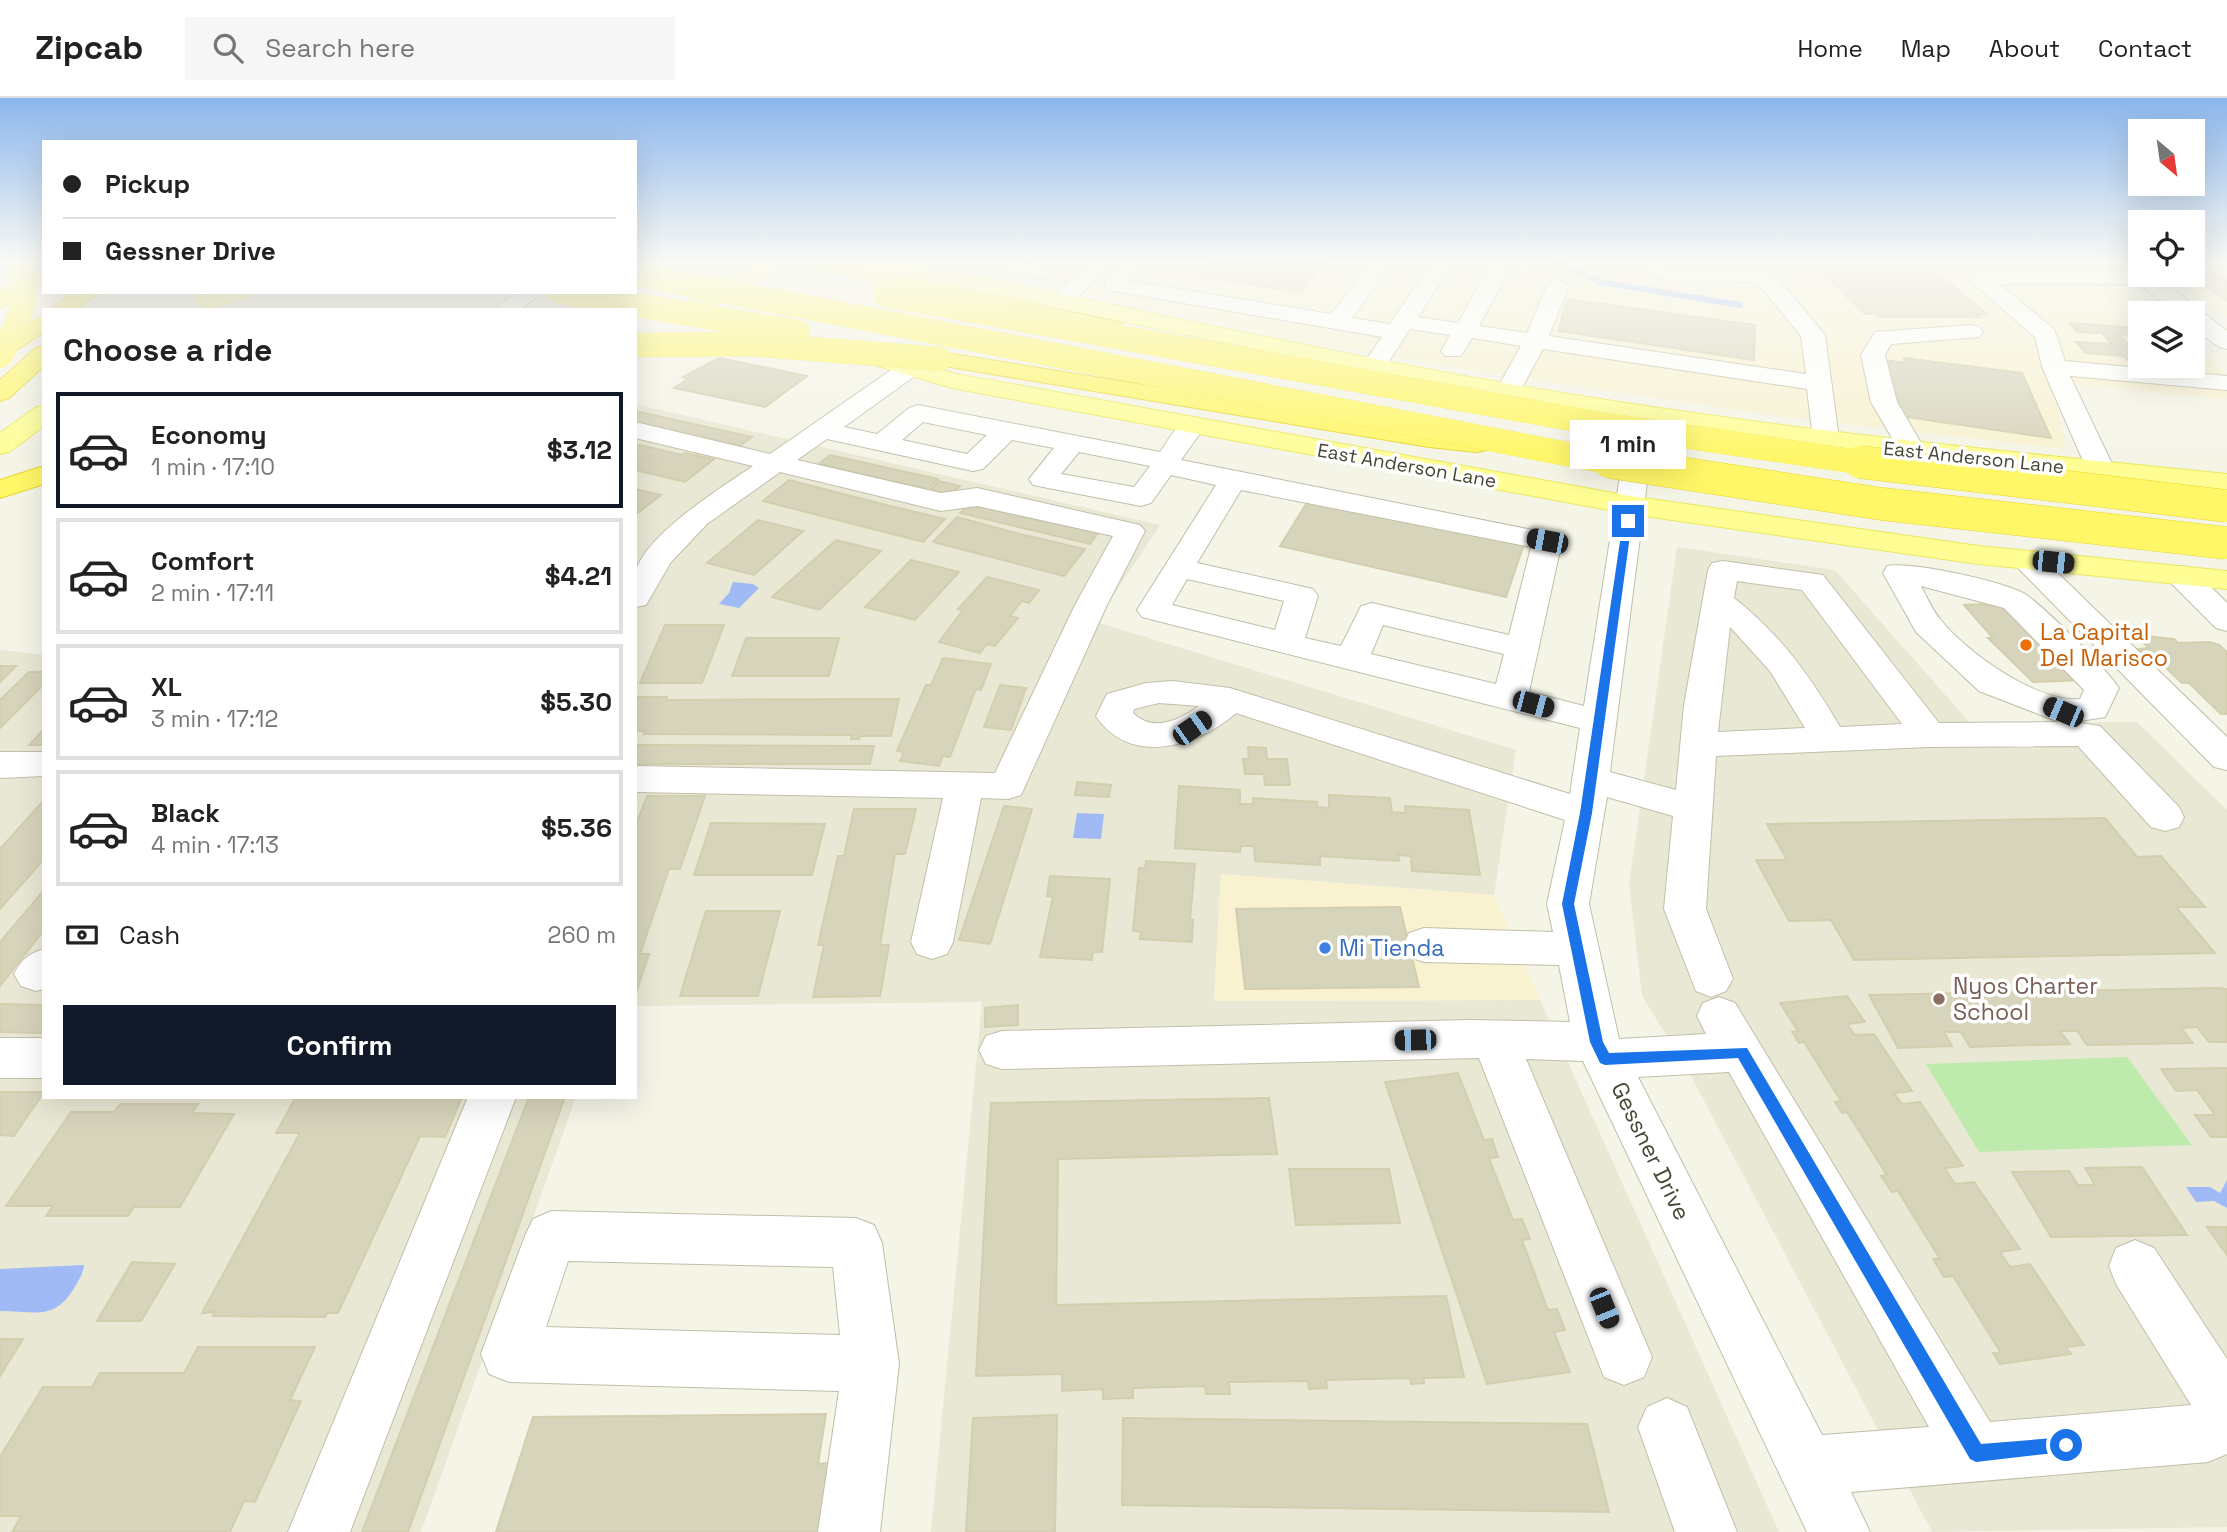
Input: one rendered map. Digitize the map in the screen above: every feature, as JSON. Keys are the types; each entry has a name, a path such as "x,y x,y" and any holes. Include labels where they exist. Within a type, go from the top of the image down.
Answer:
{"highway":[{"path":"0,353 15,327"},
{"path":"0,353 37,327"},
{"path":"773,327 940,359 1429,439 1536,449"},
{"path":"907,327 1536,449 1766,488 1934,512 2227,543"},
{"path":"1072,327 1567,418 1761,449 2227,506"},
{"path":"1107,327 1151,341"},
{"path":"637,345 819,347 940,359"},
{"path":"0,393 42,355"},
{"path":"0,490 42,475"}],"main road":[{"name":"East Anderson Lane","path":"758,327 795,334 952,381 1630,505 1887,543 2227,580"},
{"name":"East Anderson Lane","path":"1190,327 1373,367 1643,412 1913,451 2101,470 2222,486"},
{"path":"0,446 42,414"}],"street":[{"path":"1373,367 1398,327 1466,331 1817,383"},
{"path":"1451,354 1468,327"},
{"path":"1508,391 1541,327"},
{"path":"1806,327 1813,335 1820,410 1826,439"},
{"path":"2037,327 2046,334 2054,367 2101,470"},
{"path":"2206,327 2227,342"},
{"path":"1913,451 1884,402 1873,355 1883,337 1971,332"},
{"path":"1521,366 1548,370"},
{"path":"2054,367 2227,383"},
{"path":"637,595 658,558 697,517 910,368"},
{"path":"1793,406 1820,410"},
{"path":"881,444 918,412 1166,463 1233,480 1547,541 1510,698"},
{"name":"Gessner Drive","path":"1643,412 1588,796 1568,904 1601,1050 1839,1532"},
{"path":"1072,443 1043,479 1141,497 1193,425"},
{"path":"637,430 941,502 977,497 1130,531 1090,607 1007,786 637,779"},
{"path":"822,430 973,463 1006,431"},
{"path":"1233,480 1153,610 1599,721"},
{"path":"1887,543 1899,573 1927,625 1991,682 2063,712 2093,709 2102,688 2015,601 1948,581 1899,573"},
{"path":"2027,560 2227,758"},
{"path":"1179,568 1302,596 1287,643"},
{"path":"1930,735 1812,582 1723,570 1699,745 1685,909 1724,1015 1976,1453"},
{"path":"2181,575 2227,621"},
{"path":"1718,601 1754,629 1794,677 1829,739"},
{"path":"1352,658 1372,613 1522,648"},
{"path":"1230,699 1588,796 1694,809"},
{"path":"1699,745 1930,735 2087,734 2165,817"},
{"path":"0,765 42,764"},
{"path":"932,942 965,785"},
{"path":"1424,945 1577,948"},
{"path":"1002,1050 1494,1040 1601,1050 1724,1015"},
{"path":"1494,1040 1624,1357"},
{"path":"0,1058 42,1058"},
{"path":"319,1532 491,1099"},
{"path":"849,1532 871,1364 856,1242 551,1236 509,1354 871,1364"},
{"path":"1807,1466 2208,1433 2225,1402 2135,1266"},
{"path":"1667,1427 1706,1532"}],"shaded area":[{"path":"1233,327 2128,327 2128,378 2205,378 2205,355 2227,374 2227,399 2053,383 2066,449 1777,416 1463,369 1286,339"},
{"path":"637,404 1160,525 1096,622 1516,750 1494,895 1221,874 1214,1001 1540,1000 1779,1532 931,1532 982,1002 637,1006"},
{"path":"1677,547 1835,570 1970,723 2137,722 2227,810 2227,1527 1932,1532 1685,1065 1642,996 1629,884"},
{"path":"0,650 42,655 42,1099 575,1099 421,1532 0,1532"},
{"path":"1221,874 1494,895 1540,1000 1214,1001"}],"green space":[{"path":"2127,1057 2192,1145 1979,1152 1926,1064"}],"water":[{"path":"733,582 753,584 759,588 739,608 719,604 729,593"},
{"path":"1077,813 1104,814 1101,839 1073,838"},
{"path":"2227,1180 2227,1208 2214,1201 2196,1202 2186,1187 2210,1187 2220,1193"},
{"path":"84,1265 73,1290 58,1306 33,1313 0,1311 0,1269"}],"building":[{"path":"1559,327 1755,327 1754,360 1558,331"},
{"path":"2073,327 2128,327 2128,335 2118,334 2128,344 2128,360 2124,356 2086,353 2076,342 2112,344 2102,333 2077,332"},
{"path":"719,358 807,376 765,407 674,388 688,379 683,377"},
{"path":"1904,358 2022,373 2051,438 1900,416 1886,360 1905,363"},
{"path":"637,411 752,437 740,446 637,422"},
{"path":"637,444 714,459 685,482 637,470"},
{"path":"830,455 938,479 927,489 819,464"},
{"path":"789,480 945,519 923,542 763,501"},
{"path":"939,481 960,486 949,497 928,492"},
{"path":"637,489 661,495 637,513"},
{"path":"1311,496 1525,541 1506,597 1280,546"},
{"path":"970,503 1099,532 1090,544 960,513"},
{"path":"957,517 1085,549 1064,576 933,542"},
{"path":"758,520 803,531 754,575 707,563"},
{"path":"836,540 881,551 819,610 772,597"},
{"path":"911,560 959,572 915,620 865,607"},
{"path":"987,577 1039,590 1029,603 1022,601 1010,616 1018,618 995,646 987,644 980,653 939,642 963,610 958,609"},
{"name":"La Capital Del Marisco","path":"2011,603 2086,680 2033,682 1988,638 1993,638 1964,605"},
{"path":"665,625 724,625 702,683 640,683"},
{"path":"2134,635 2174,639 2178,643 2210,642 2219,645 2227,652 2227,714 2221,714 2189,683 2182,683 2163,665 2155,665 2138,649 2149,648"},
{"path":"746,638 839,638 829,676 732,676"},
{"path":"943,658 991,664 981,690 976,689 950,757 943,756 939,766 900,761 904,752 897,751 926,685 931,685"},
{"path":"0,666 16,666 0,682"},
{"path":"29,672 42,672 42,686 0,728 0,700"},
{"path":"1000,685 1026,688 1011,730 984,727"},
{"path":"637,697 667,697 666,700 899,699 891,736 860,736 859,739 851,739 852,735 644,734 645,731 637,731"},
{"path":"42,731 42,745 29,745"},
{"path":"637,745 874,746 870,764 637,764"},
{"path":"1248,747 1266,748 1267,759 1287,759 1290,785 1265,785 1264,774 1245,774 1243,759 1249,759"},
{"path":"1077,782 1111,785 1109,797 1075,795"},
{"path":"1179,786 1240,790 1240,804 1253,804 1253,798 1317,802 1317,807 1329,808 1329,795 1390,798 1392,812 1406,813 1405,806 1469,810 1480,875 1412,871 1411,856 1398,855 1399,861 1320,856 1320,865 1255,861 1254,846 1241,846 1240,852 1175,848"},
{"path":"647,796 705,796 680,869 669,869 640,954 649,954 637,990 637,822"},
{"path":"42,802 42,861 0,909 0,849"},
{"path":"1004,806 1032,809 990,944 959,940"},
{"path":"854,809 916,809 905,854 895,854 880,945 889,945 880,996 813,997 824,945 818,945 838,856 844,856"},
{"path":"2105,818 2137,857 2161,856 2205,907 2176,907 2215,953 1854,960 1831,920 1789,921 1756,860 1787,860 1767,824"},
{"path":"711,823 825,824 812,875 694,875"},
{"path":"1146,861 1195,864 1190,920 1193,920 1192,942 1140,939 1141,932 1133,931 1139,868 1145,868"},
{"path":"1050,876 1110,879 1102,952 1093,952 1092,960 1040,957 1053,897 1047,896"},
{"path":"42,892 42,933 0,986 0,942"},
{"name":"Mi Tienda","path":"1400,907 1419,987 1245,989 1236,909"},
{"path":"706,911 780,911 758,996 680,996"},
{"path":"2227,989 2227,1042 2209,1042 2197,1027 2181,1028 2193,1043 2087,1045 2077,1031 2060,1031 2070,1044 1970,1047 1961,1032 1944,1032 1952,1046 1898,1048 1869,995"},
{"path":"1847,996 1865,1022 1847,1024 1855,1035 1874,1034 1912,1091 1894,1093 1902,1104 1920,1102 1963,1166 1945,1168 1955,1184 1974,1182 2020,1249 2000,1252 2010,1267 2030,1264 2084,1345 2066,1347 2071,1354 2000,1364 1993,1353 2001,1353 1953,1276 1944,1277 1933,1259 1940,1259 1898,1191 1892,1192 1881,1176 1887,1175 1847,1112 1842,1113 1835,1102 1841,1101 1804,1042 1799,1043 1792,1032 1798,1031 1780,1003"},
{"path":"0,1004 42,1005 42,1033 0,1032"},
{"path":"1018,1005 1018,1025 985,1027 985,1008"},
{"path":"2227,1068 2227,1137 2211,1137 2195,1115 2215,1115 2197,1090 2176,1091 2161,1069"},
{"path":"1458,1073 1484,1140 1492,1139 1498,1157 1489,1158 1513,1220 1522,1219 1530,1239 1522,1240 1548,1310 1557,1309 1565,1330 1554,1332 1570,1372 1487,1384 1385,1082"},
{"path":"0,1092 42,1092 14,1136 0,1135"},
{"path":"1269,1098 1277,1154 1058,1159 1056,1305 1446,1296 1464,1377 1423,1378 1424,1383 1411,1384 1410,1378 1326,1380 1327,1388 1309,1389 1308,1381 1229,1382 1230,1394 1206,1394 1205,1386 1133,1388 1133,1398 1103,1399 1103,1389 1062,1391 1062,1374 976,1376 991,1103"},
{"path":"295,1099 461,1099 445,1137 420,1136 338,1313 327,1313 325,1317 213,1316 215,1312 202,1313 300,1133 276,1133"},
{"path":"528,1099 564,1099 408,1532 362,1532"},
{"path":"120,1104 198,1104 192,1113 234,1114 180,1207 134,1207 128,1216 46,1216 53,1206 6,1206 71,1112 114,1112"},
{"path":"2142,1167 2187,1235 2051,1237 2012,1172 2069,1171 2078,1185 2095,1185 2085,1168"},
{"path":"1289,1169 1389,1169 1400,1223 1296,1225"},
{"path":"2207,1227 2227,1227 2227,1255"},
{"path":"132,1262 175,1264 141,1321 97,1321"},
{"path":"0,1339 23,1339 0,1376"},
{"path":"198,1347 315,1347 290,1400 301,1401 255,1502 244,1501 230,1532 12,1532 21,1516 0,1516 0,1457 43,1387 92,1387 100,1373 184,1373"},
{"path":"826,1414 818,1464 829,1463 819,1532 496,1532 533,1417"},
{"path":"1057,1415 1055,1532 966,1532 973,1418"},
{"path":"1123,1418 1587,1424 1609,1512 1122,1505"}],"place":[{"name":"La Capital Del Marisco","path":"2026,645"},
{"name":"Mi Tienda","path":"1325,948"},
{"name":"Nyos Charter School","path":"1939,999"}],"route":[{"path":"1628,521 1586,813 1568,904 1597,1042 1605,1059 1742,1052 1976,1453 2066,1445"}]}
